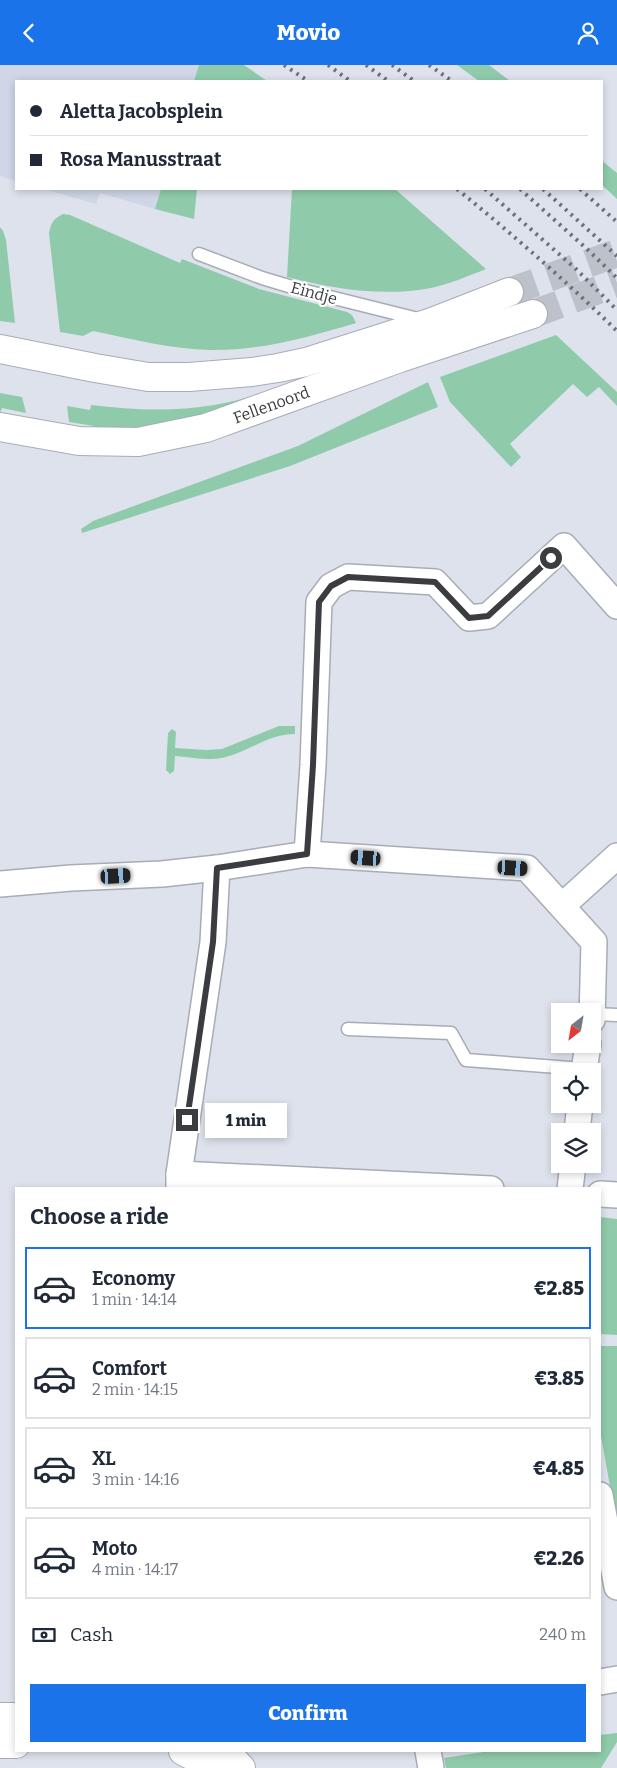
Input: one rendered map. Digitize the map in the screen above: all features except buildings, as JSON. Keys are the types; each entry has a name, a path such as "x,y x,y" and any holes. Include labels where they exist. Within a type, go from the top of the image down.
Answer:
{"main road":[{"name":"Fellenoord","path":"5,350 148,377 170,378 252,372 306,362 432,322 509,292"},
{"name":"Fellenoord","path":"12,429 79,441 138,442 206,428 400,358 533,314"},
{"path":"0,1717 15,1717"},
{"path":"0,1744 15,1744"},
{"path":"185,1752 212,1768"},
{"path":"226,1752 241,1768"}],"street":[{"path":"307,854 319,602 331,586 348,577 435,582 469,618 488,616 568,542 617,606"},
{"path":"0,884 71,878 162,874 217,868 307,854 527,868 594,942 600,1003"},
{"path":"562,906 617,856"},
{"path":"0,865 71,878"},
{"path":"217,868 213,942 179,1182 401,1187"},
{"path":"570,1187 572,1173"},
{"path":"601,1194 617,1195"},
{"path":"601,1500 617,1585"},
{"path":"601,1682 617,1679"},
{"path":"428,1752 431,1768"}],"lane":[{"name":"Eindje","path":"199,255 262,278 302,290 432,322"},
{"path":"348,1029 451,1033 466,1060 551,1067"}],"shaded area":[{"path":"0,65 199,65 194,80 15,80 15,181 0,176"},
{"path":"47,190 161,190 155,209 100,193 96,204"}],"green space":[{"path":"199,65 244,65 266,80 194,80"},
{"path":"457,65 489,65 509,80 478,80"},
{"path":"603,162 617,173 617,199 603,186"},
{"path":"161,190 197,190 194,219 155,209"},
{"path":"292,190 396,190 486,269 459,280 431,288 395,292 340,288 287,277"},
{"path":"63,214 70,215 180,263 182,259 259,289 347,312 352,315 356,323 266,346 229,350 181,348 93,331 83,336 60,332 49,233 53,222"},
{"path":"0,227 6,240 15,323 0,321"},
{"path":"556,335 617,392 617,406 599,387 587,397 573,384 510,444 521,457 511,467 450,402 440,377"},
{"path":"356,358 359,365 174,428 94,431 94,426 69,422 67,406 90,410 91,405 122,408 183,409 214,405 250,397"},
{"path":"428,382 438,407 290,466 82,533 81,529 93,521 298,446"},
{"path":"0,393 22,397 26,413 2,408 0,413"},
{"path":"279,726 295,726 295,734 276,737 222,758 204,759 175,756 174,771 170,774 166,770 168,733 172,729 176,732 175,748 207,750 222,749"},
{"path":"601,1217 617,1219 617,1335 601,1334"},
{"path":"601,1346 617,1346 617,1526 601,1436"},
{"path":"617,1733 617,1742 601,1768 446,1768 444,1758 483,1752 601,1752 601,1735"}],"tunnel":[{"path":"509,292 617,253"},
{"path":"533,314 617,283"}],"railway":[{"path":"284,65 306,80"},
{"path":"328,65 349,80"},
{"path":"366,65 387,80"},
{"path":"392,65 413,80"},
{"path":"429,65 451,80"},
{"path":"458,190 538,258 617,331"},
{"path":"486,190 576,269 617,310"},
{"path":"521,190 617,278"},
{"path":"544,190 617,256"},
{"path":"581,190 617,222"}],"route":[{"path":"187,1120 213,942 217,868 307,854 313,765 319,602 331,586 348,577 435,582 469,618 488,616 551,558"}]}
